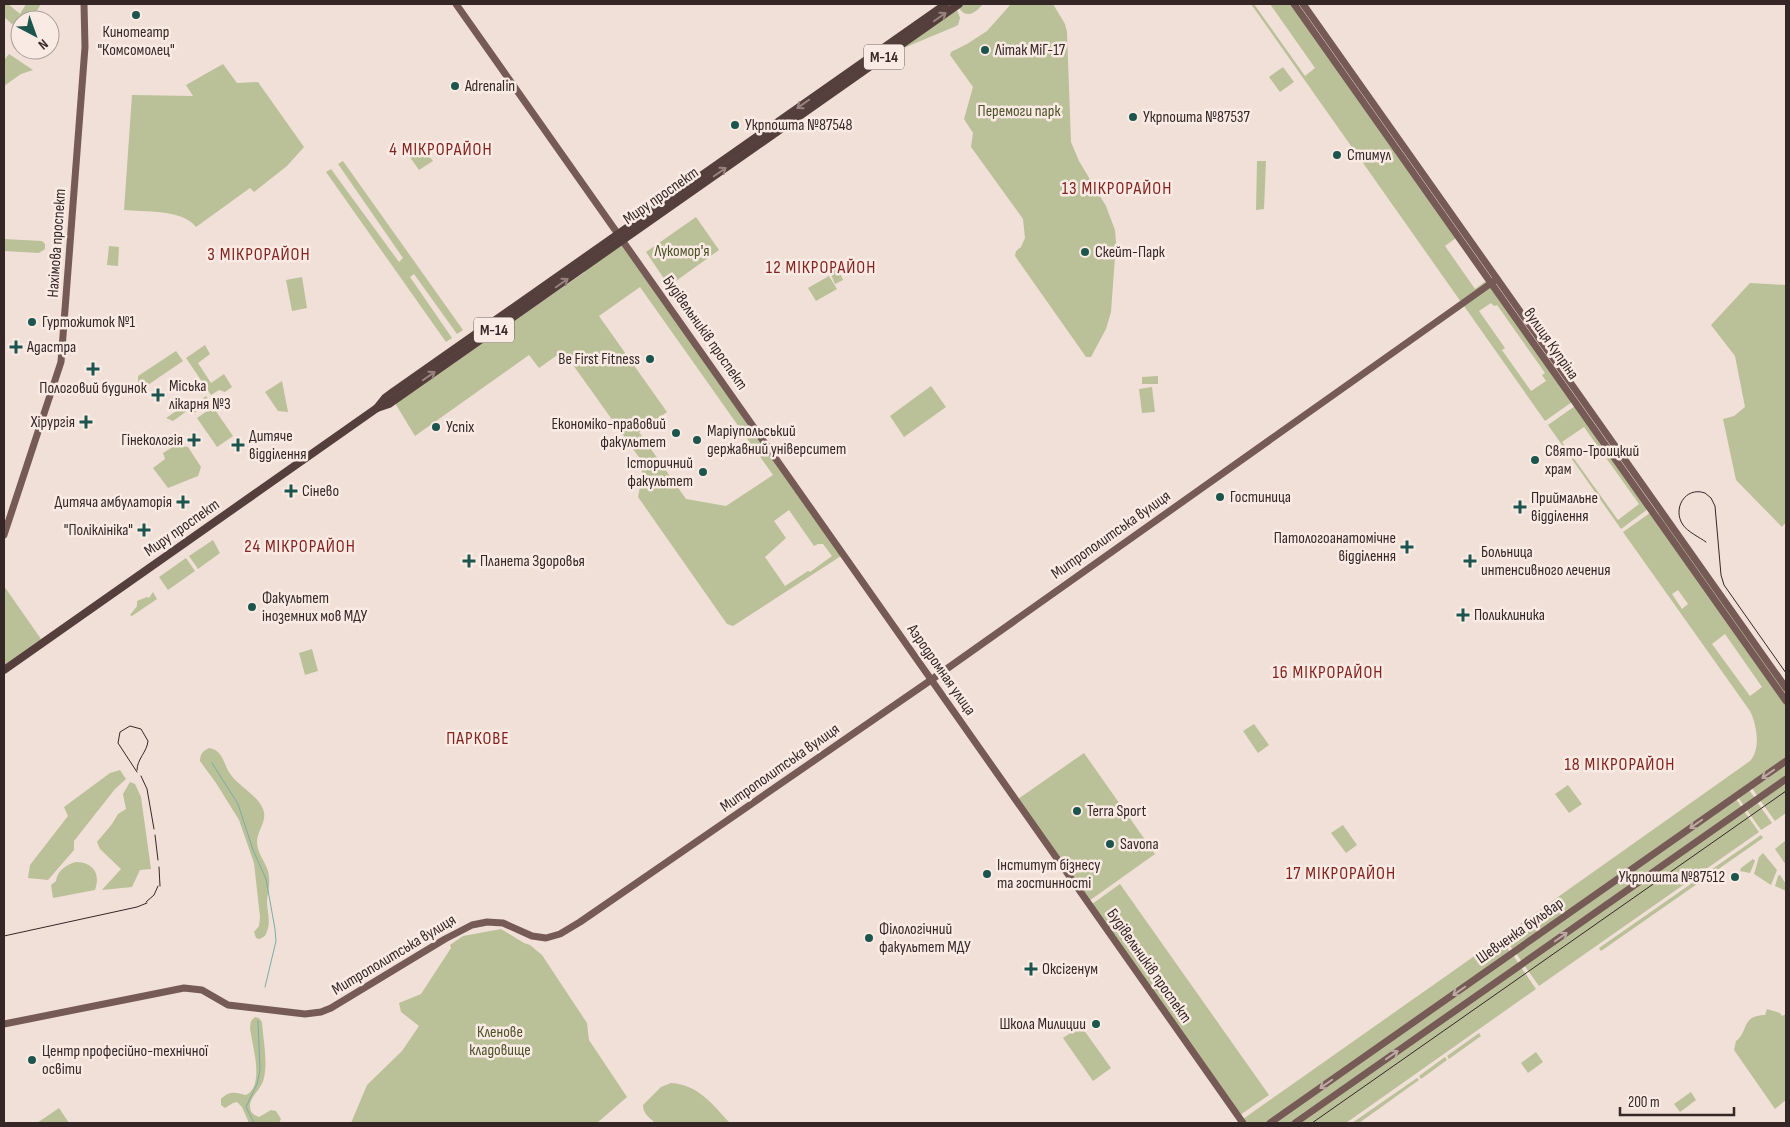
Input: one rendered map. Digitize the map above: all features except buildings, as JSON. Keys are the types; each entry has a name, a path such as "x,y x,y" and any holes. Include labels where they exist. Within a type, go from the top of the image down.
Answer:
{"highway":[{"name":"Миру проспект","path":"4,670 377,408 385,398 620,237 845,79 946,4"},
{"name":"Миру проспект","path":"845,79 959,4"}],"main road":[{"name":"Нахімова проспект","path":"4,535 61,362 85,47 84,4"},
{"name":"Будівельників проспект","path":"456,4 844,556"},
{"name":"вулиця Купріна","path":"1294,4 1358,87"},
{"name":"вулиця Купріна","path":"1303,4 1358,87 1654,508 1786,701"},
{"name":"Митрополитська вулиця","path":"4,1024 184,988 202,990 228,1005 295,1013 316,1013 331,1008 444,938 472,925 496,922 509,925 539,938 560,934 931,680 1494,281"},
{"name":"вулиця Купріна","path":"1654,508 1786,688"},
{"name":"Аэродромная улица","path":"844,556 1015,799"},
{"name":"Шевченка бульвар","path":"1270,1123 1786,761"},
{"name":"Шевченка бульвар","path":"1295,1123 1786,779"},
{"path":"1749,787 1758,799"},
{"path":"1736,796 1744,808"},
{"name":"Будівельників проспект","path":"1015,799 1243,1123"},
{"path":"1513,953 1521,965"}],"green space":[{"path":"4,4 8,4 15,10 10,10 10,22 4,17"},
{"path":"26,4 41,4 37,10 22,10"},
{"path":"965,4 983,4 971,14 965,14 959,8"},
{"name":"Перемоги парк","path":"1011,4 1053,4 1065,24 1067,32 1071,142 1079,161 1106,206 1115,230 1116,243 1111,312 1106,329 1091,357 1086,357 1015,256 1016,251 1021,247 1025,238 1023,219 971,147 973,133 964,119 973,87 950,55 951,52 987,31"},
{"path":"1251,4 1254,4 1305,76 1315,68 1270,4 1291,4 1488,283 1461,302","holes":["1456,238 1486,281 1475,289 1445,246"]},
{"path":"957,10 960,18 958,25 899,50"},
{"path":"9,54 10,60 18,60 33,70 21,74 4,86 4,60"},
{"path":"223,64 237,83 258,82 304,147 287,166 254,192 250,188 196,227 190,221 173,214 124,210 132,95 193,96 186,85"},
{"path":"1283,67 1294,82 1280,92 1269,77"},
{"path":"420,144 433,161 419,170 407,153"},
{"path":"343,161 463,330 457,334 414,274 410,277 452,338 446,342 326,172 331,169 399,262 403,258 338,164"},
{"path":"1257,161 1266,161 1264,209 1256,210"},
{"name":"Лукомор'я","path":"696,217 719,250 669,286 646,252"},
{"path":"4,239 42,241 45,244 45,249 39,253 4,251"},
{"path":"622,243 841,556 733,626 727,624 638,497 642,477 641,460 563,351 539,368 529,355 415,436 395,403 585,272 584,270","holes":["640,287 773,475 726,506 686,499 639,432 667,412 599,316","789,510 814,546 823,544 832,556 810,572 808,571 785,586 765,557 786,538 774,521"]},
{"path":"109,246 119,247 118,266 107,265"},
{"path":"837,267 843,280 835,284 829,270"},
{"path":"829,276 837,289 816,301 808,288"},
{"path":"302,277 307,308 292,311 286,280"},
{"path":"1750,283 1786,285 1786,522 1782,527 1736,480 1723,419 1734,416 1745,407 1735,356 1711,325"},
{"path":"1491,287 1572,402 1545,421 1464,306","holes":["1491,303 1494,306 1497,305 1545,373 1542,375 1546,381 1531,391 1502,350 1505,348 1479,311"]},
{"path":"205,345 210,354 198,363 211,383 224,374 232,387 225,392 219,390 211,395 186,358"},
{"path":"176,351 183,361 139,391 138,376"},
{"path":"1158,376 1158,384 1142,384 1142,377"},
{"path":"282,381 288,412 278,411 265,392"},
{"path":"931,386 946,407 904,437 890,416"},
{"path":"1152,387 1155,412 1142,413 1139,389"},
{"path":"206,396 210,402 194,413 187,411 173,421 166,418 194,399 200,401"},
{"path":"1575,406 1648,509 1621,529 1548,425","holes":["1584,427 1639,504 1618,520 1562,442"]},
{"path":"213,407 233,436 217,447 197,418"},
{"path":"176,445 188,447 201,467 198,476 168,488 153,468 165,459 163,453"},
{"path":"1650,513 1786,705 1786,759 1513,950 1503,936 1750,761 1756,750 1756,730 1750,711 1623,532","holes":["1678,590 1688,604 1682,609 1672,594","1725,634 1762,687 1750,696 1712,644"]},
{"path":"1660,513 1786,691 1786,698 1657,515"},
{"path":"213,540 220,553 198,569 189,556"},
{"path":"186,558 195,571 168,590 159,577"},
{"path":"4,586 41,639 4,665"},
{"path":"153,592 157,599 132,616 130,615 137,606 137,601 149,598"},
{"path":"312,649 318,671 305,675 299,653"},
{"path":"1254,724 1269,745 1258,753 1243,731"},
{"path":"209,748 218,752 231,775 257,799 263,809 264,818 257,842 258,850 267,867 269,876 267,901 269,924 266,934 259,939 256,938 254,932 259,926 260,917 254,863 239,820 200,761 202,753"},
{"path":"1084,753 1155,854 1089,901 1018,799"},
{"path":"1786,764 1786,776 1758,797 1752,788"},
{"path":"120,770 126,779 115,789 74,841 74,850 48,880 28,878 30,865 68,816 64,807 110,773"},
{"path":"1786,781 1786,813 1775,821 1760,800"},
{"path":"130,782 135,784 141,797 151,869 140,870 132,887 102,890 121,869 100,849 97,842 118,814 126,809 123,794"},
{"path":"1568,785 1582,804 1569,813 1555,794"},
{"path":"1749,790 1755,798 1744,806 1738,797"},
{"path":"1736,799 1742,808 1522,962 1516,953"},
{"path":"1757,802 1772,823 1761,830 1746,809"},
{"path":"1744,811 1759,832 1539,986 1524,965"},
{"path":"1343,825 1357,845 1346,853 1331,833"},
{"path":"1761,835 1763,838 1601,951 1599,948"},
{"path":"1785,841 1786,843 1786,865 1775,849"},
{"path":"1763,853 1777,870 1771,885 1754,874 1759,857"},
{"path":"1753,859 1755,861 1750,873 1740,871 1741,868"},
{"path":"76,862 87,864 94,870 97,879 95,890 53,898 51,885 56,881 58,874 69,864"},
{"path":"1780,875 1786,884 1786,891 1775,886"},
{"path":"1120,884 1269,1095 1240,1115 1092,904"},
{"name":"Кленове кладовище","path":"501,929 530,945 542,955 587,1023 589,1040 627,1097 597,1123 351,1123 367,1085 402,1051 419,1026 401,1012 399,1003 421,994 451,948 450,945 463,936"},
{"path":"1500,938 1510,952 1266,1123 1246,1123 1243,1119"},
{"path":"1513,955 1519,964 1292,1123 1273,1123"},
{"path":"1521,967 1536,989 1346,1123 1299,1123"},
{"path":"1767,1009 1780,1013 1782,1016 1786,1014 1786,1100 1775,1109 1734,1050 1736,1041 1748,1021 1757,1016 1765,1015"},
{"path":"255,1017 259,1018 262,1022 266,1064 263,1082 252,1099 250,1108 252,1113 259,1117 271,1110 276,1111 281,1119 279,1123 249,1123 242,1107 237,1102 225,1108 221,1105 221,1099 227,1094 246,1095 252,1090 255,1082 256,1063 250,1027 251,1021"},
{"path":"1081,1026 1111,1068 1093,1081 1063,1038"},
{"path":"1479,1033 1481,1036 1449,1059 1447,1056"},
{"path":"1536,1052 1543,1062 1528,1073 1521,1063"},
{"path":"1445,1057 1447,1060 1421,1079 1419,1076"},
{"path":"1417,1078 1419,1080 1359,1123 1352,1123"},
{"path":"671,1083 690,1087 711,1103 730,1123 655,1123 645,1113 643,1105 661,1087"},
{"path":"1691,1092 1696,1100 1680,1112 1674,1104"},
{"path":"59,1108 69,1123 37,1123"}],"waterway":[{"path":"212,763 238,804 253,850 266,879 276,941 265,987"},
{"path":"254,1123 246,1107 257,1084 260,1070 258,1021"}],"tram line":[{"path":"1706,542 1688,530 1680,519 1679,512 1682,500 1692,493 1705,493 1711,498 1715,506 1721,575 1724,585 1786,673"},
{"path":"137,770 148,741 141,729 130,726 120,732 118,743 137,772"},
{"path":"141,776 147,789 154,829"},
{"path":"1312,1123 1786,791"},
{"path":"155,835 158,860"},
{"path":"159,867 160,886"},
{"path":"146,902 154,895 158,886"},
{"path":"4,936 137,907 147,903"}],"place":[{"name":"Кинотеатр \"Комсомолец\"","path":"136,15"},
{"name":"Літак МіГ-17","path":"985,50"},
{"name":"Adrenalin","path":"455,86"},
{"name":"Укрпошта №87537","path":"1133,117"},
{"name":"Укрпошта №87548","path":"735,125"},
{"name":"Стимул","path":"1337,155"},
{"name":"Скейт-Парк","path":"1085,252"},
{"name":"Гуртожиток №1","path":"32,322"},
{"name":"Адастра","path":"16,347"},
{"name":"Be First Fitness","path":"650,359"},
{"name":"Пологовий будинок","path":"93,369"},
{"name":"Міська лікарня №3","path":"158,395"},
{"name":"Хірургія","path":"86,422"},
{"name":"Успіх","path":"436,427"},
{"name":"Економіко-правовий факультет","path":"676,433"},
{"name":"Гінекологія","path":"194,440"},
{"name":"Маріупольський державний університет","path":"697,440"},
{"name":"Дитяче відділення","path":"238,445"},
{"name":"Свято-Троицкий храм","path":"1535,460"},
{"name":"Історичний факультет","path":"703,472"},
{"name":"Сінево","path":"291,491"},
{"name":"Гостиница","path":"1220,497"},
{"name":"Дитяча амбулаторія","path":"183,502"},
{"name":"Приймальне відділення","path":"1520,507"},
{"name":"\"Поліклініка\"","path":"144,530"},
{"name":"Патологоанатомічне відділення","path":"1407,547"},
{"name":"Планета Здоровья","path":"469,561"},
{"name":"Больница интенсивного лечения","path":"1470,561"},
{"name":"Факультет іноземних мов МДУ","path":"252,607"},
{"name":"Поликлиника","path":"1463,615"},
{"name":"Terra Sport","path":"1077,811"},
{"name":"Savona","path":"1110,844"},
{"name":"Інститут бізнесу та гостинності","path":"987,874"},
{"name":"Укрпошта №87512","path":"1735,877"},
{"name":"Філологічний факультет МДУ","path":"869,938"},
{"name":"Оксігенум","path":"1031,969"},
{"name":"Школа Милиции","path":"1096,1024"},
{"name":"Центр професійно-технічної освіти","path":"32,1060"}],"district":[{"name":"4 МІКРОРАЙОН","path":"441,149"},
{"name":"13 МІКРОРАЙОН","path":"1117,188"},
{"name":"3 МІКРОРАЙОН","path":"259,254"},
{"name":"12 МІКРОРАЙОН","path":"821,267"},
{"name":"24 МІКРОРАЙОН","path":"300,546"},
{"name":"16 МІКРОРАЙОН","path":"1328,672"},
{"name":"ПАРКОВЕ","path":"478,738"},
{"name":"18 МІКРОРАЙОН","path":"1620,764"},
{"name":"17 МІКРОРАЙОН","path":"1341,873"}]}
